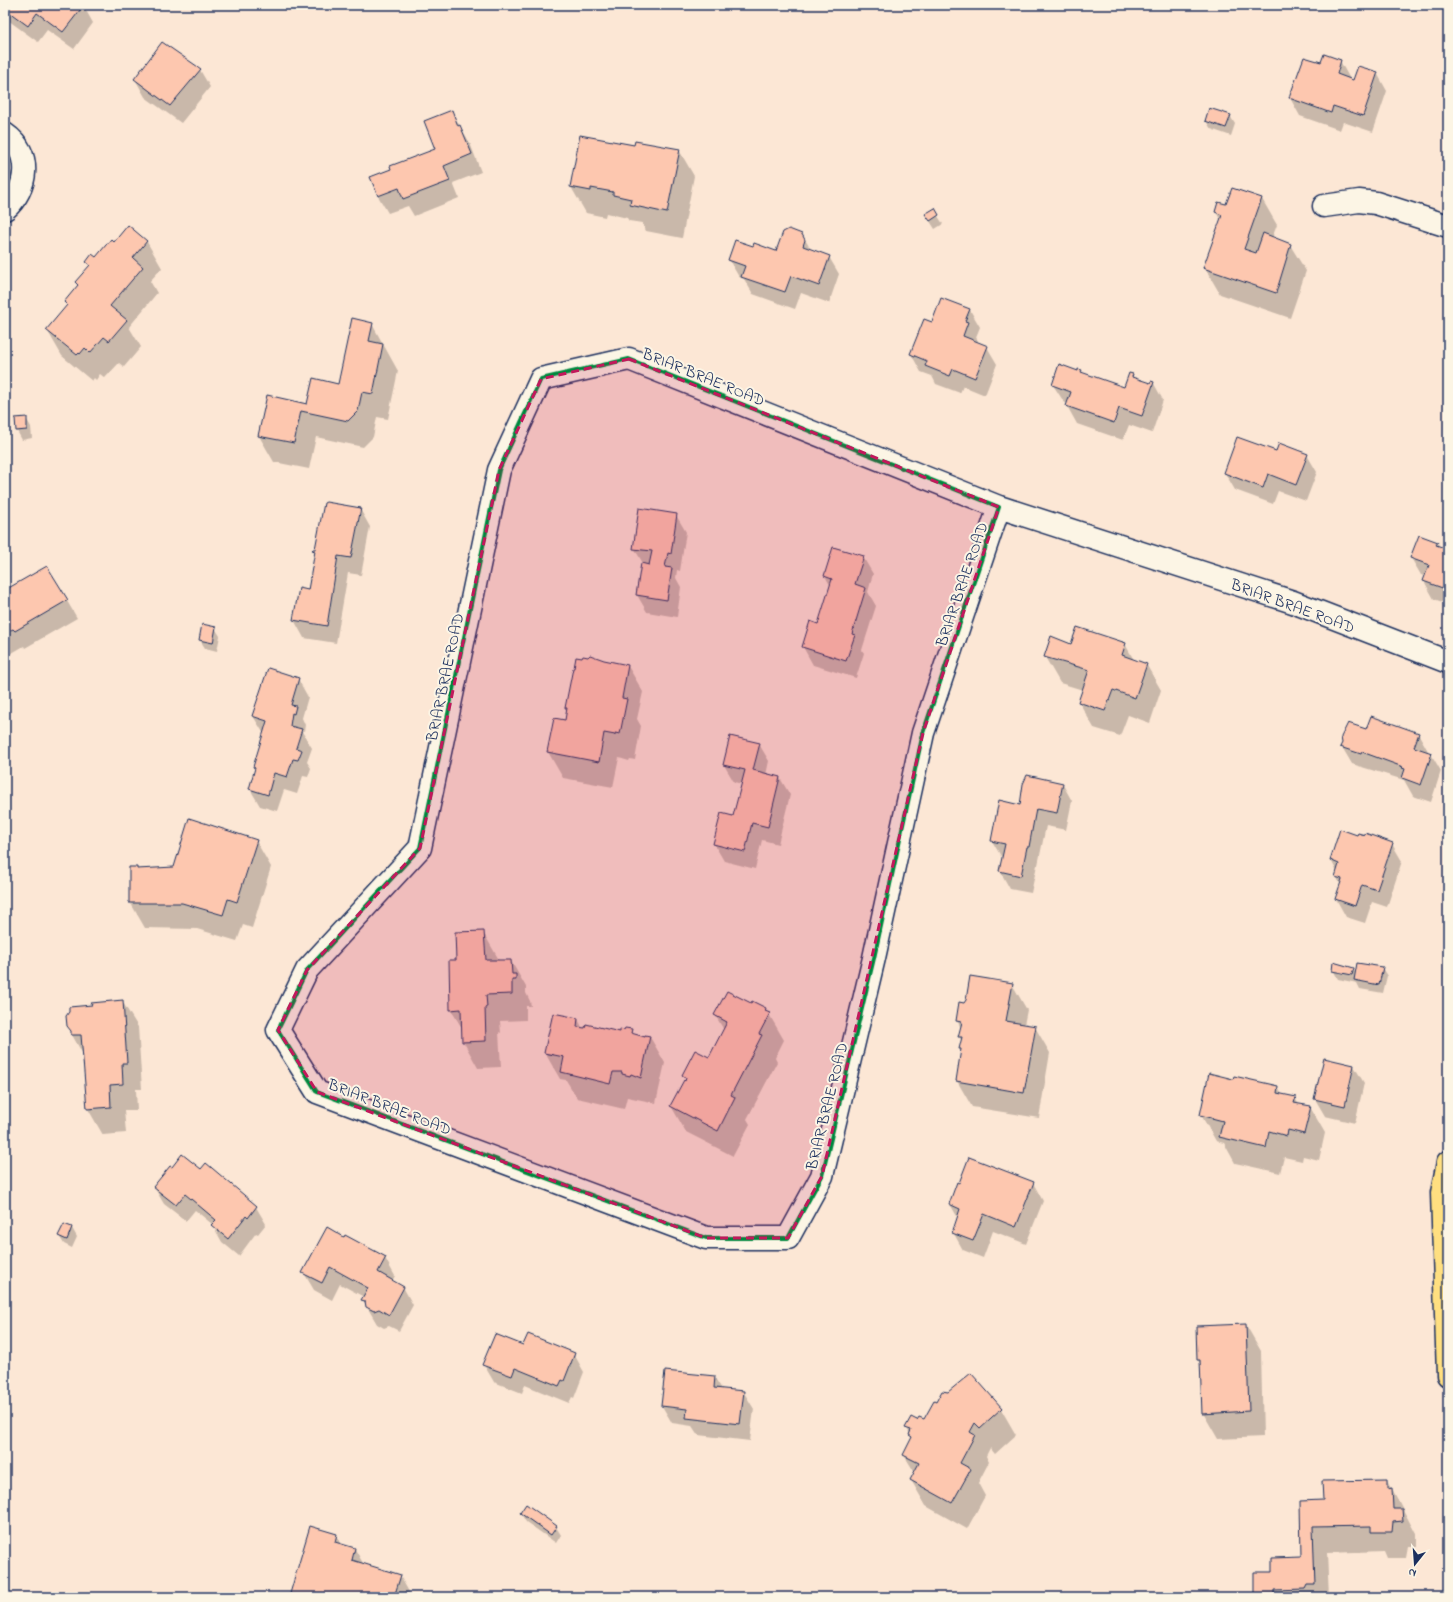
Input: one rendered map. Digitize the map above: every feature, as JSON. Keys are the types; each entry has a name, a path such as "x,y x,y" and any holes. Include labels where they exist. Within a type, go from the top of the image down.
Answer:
{"main road":[{"path":"1448,1162 1442,1193 1448,1375"}],"street":[{"path":"5,134 11,138 21,152 25,169 22,186 14,201 5,209"},
{"path":"1324,206 1359,201 1376,204 1448,226"},
{"name":"BRIAR BRAE ROAD","path":"1000,507 923,733 874,958 822,1176 788,1238 706,1238 317,1092 278,1030 307,970 420,848 499,470 541,379 629,359 1000,507 1293,602 1448,662"}],"highlighted area":[{"path":"629,359 999,507 923,733 822,1176 788,1238 706,1238 317,1092 278,1030 307,970 420,848 499,470 541,379"}],"building":[{"path":"5,5 84,5 63,32 37,13 28,26 5,9"},
{"path":"162,42 201,69 170,106 134,79"},
{"path":"1324,54 1341,60 1337,74 1353,80 1358,66 1378,72 1363,116 1333,106 1331,113 1289,98 1304,57 1321,62"},
{"path":"1209,108 1231,115 1226,128 1205,121"},
{"path":"452,110 472,154 444,166 450,181 403,199 399,188 378,196 370,177 391,169 390,166 435,149 424,121"},
{"path":"580,135 634,145 635,141 680,149 667,213 630,205 631,199 613,195 613,192 591,188 591,191 570,187"},
{"path":"1232,188 1262,198 1244,249 1256,253 1263,233 1291,244 1276,293 1203,268 1222,215 1215,212 1218,202 1226,204"},
{"path":"935,208 939,215 930,221 925,214"},
{"path":"128,225 147,241 133,258 143,267 110,306 127,320 109,341 104,337 90,353 85,348 80,354 79,353 77,355 46,330 67,305 64,302 78,285 75,282 90,265 86,262 92,254 96,257 111,239 114,242"},
{"path":"789,229 802,234 805,240 803,246 830,256 819,286 791,276 785,292 741,277 745,266 728,260 735,240 753,246 754,243 776,251 783,232"},
{"path":"941,298 970,309 965,321 968,322 963,336 988,346 975,378 953,369 950,376 925,366 927,361 910,354 924,319 932,322"},
{"path":"352,318 373,323 369,341 383,344 373,394 362,392 358,411 348,421 301,411 294,443 258,436 267,395 307,404 313,378 338,384"},
{"path":"1059,364 1078,371 1078,369 1082,370 1081,372 1124,387 1129,373 1133,374 1132,377 1150,383 1151,381 1154,382 1142,416 1119,408 1114,423 1066,406 1071,392 1052,385"},
{"path":"27,417 27,430 16,431 15,418"},
{"path":"1237,437 1276,451 1279,443 1308,454 1296,485 1268,474 1263,488 1224,473"},
{"path":"326,502 361,508 351,558 338,556 327,626 293,620 299,588 308,590 315,551 312,550 315,549 324,503"},
{"path":"639,508 677,514 671,554 668,553 665,567 672,568 667,600 636,595 641,563 649,565 652,551 633,549"},
{"path":"1419,535 1438,542 1436,545 1448,549 1448,590 1423,581 1429,565 1410,558"},
{"path":"833,547 864,556 855,584 866,588 852,634 855,635 846,661 802,647 810,621 818,624 832,579 824,576"},
{"path":"47,566 68,600 15,631 13,629 5,633 5,590"},
{"path":"202,624 216,627 213,643 199,640"},
{"path":"1077,627 1126,643 1122,655 1147,664 1135,698 1113,690 1105,711 1078,702 1089,670 1044,657 1051,636 1071,644"},
{"path":"590,655 604,660 628,665 622,698 627,699 620,734 615,733 615,735 604,733 599,762 547,752 554,718 565,720 567,708 565,708 576,657 582,658 583,656 588,657"},
{"path":"268,668 299,678 291,705 296,706 294,714 292,713 290,726 302,729 296,748 302,750 298,760 293,759 287,777 274,773 268,795 249,789 255,768 253,767 267,721 252,716"},
{"path":"1371,716 1419,733 1414,747 1432,753 1421,785 1402,778 1405,769 1402,768 1403,767 1362,752 1361,754 1340,747 1342,743 1341,737 1348,723 1366,729"},
{"path":"730,736 760,743 753,770 780,777 768,827 752,823 745,852 713,844 721,813 733,816 745,770 723,765"},
{"path":"1027,775 1063,783 1057,813 1036,809 1029,847 1027,847 1021,876 999,871 1005,844 991,841 999,800 1020,805 1023,784"},
{"path":"189,818 257,840 237,902 228,899 223,915 182,903 129,903 129,867 137,867 137,869 174,867"},
{"path":"1340,829 1357,835 1358,833 1365,835 1365,833 1393,843 1377,890 1362,885 1355,906 1335,899 1342,879 1335,877 1339,864 1330,860"},
{"path":"484,931 486,960 511,960 512,974 516,974 516,980 512,980 512,994 486,995 486,1041 462,1042 461,1009 450,1010 449,960 456,960 455,932"},
{"path":"1333,962 1354,968 1352,975 1332,971"},
{"path":"1357,963 1383,967 1379,985 1354,980"},
{"path":"970,976 1013,983 1006,1021 1036,1026 1024,1093 956,1081 961,1049 959,1049 962,1037 958,1037 962,1022 956,1021 959,1002 964,1003 966,1000"},
{"path":"727,991 751,1003 752,1001 766,1008 765,1011 770,1013 759,1034 762,1035 731,1095 735,1097 718,1131 670,1106 684,1080 685,1081 686,1078 682,1075 695,1050 709,1057 727,1022 714,1015"},
{"path":"123,1000 127,1063 122,1063 123,1084 110,1085 111,1107 87,1109 81,1035 71,1035 71,1031 67,1026 66,1016 69,1012 69,1007"},
{"path":"553,1013 578,1018 577,1027 585,1028 586,1024 620,1032 620,1029 624,1030 625,1028 632,1029 631,1033 645,1037 645,1035 650,1036 641,1078 631,1074 630,1076 622,1074 622,1072 613,1072 610,1084 561,1072 564,1057 544,1053"},
{"path":"1324,1058 1354,1065 1345,1106 1314,1099"},
{"path":"1209,1073 1233,1079 1234,1076 1278,1086 1277,1093 1296,1097 1294,1103 1311,1106 1304,1134 1288,1130 1287,1136 1269,1131 1266,1148 1219,1137 1223,1121 1200,1115"},
{"path":"182,1154 201,1169 206,1163 257,1206 248,1218 246,1216 228,1239 211,1225 216,1220 185,1194 176,1205 153,1187"},
{"path":"969,1157 1034,1182 1016,1227 984,1214 973,1241 952,1233 960,1209 949,1204 957,1182 959,1183"},
{"path":"64,1224 72,1227 67,1240 58,1236"},
{"path":"327,1227 344,1237 345,1235 386,1257 378,1272 404,1287 389,1315 379,1309 374,1311 366,1307 365,1301 361,1300 368,1288 330,1267 322,1283 302,1273"},
{"path":"1246,1324 1249,1411 1202,1414 1200,1360 1197,1360 1196,1326"},
{"path":"495,1334 523,1345 528,1334 575,1353 564,1381 562,1380 559,1386 515,1368 512,1376 482,1365"},
{"path":"665,1371 715,1376 714,1388 744,1391 740,1424 686,1418 687,1409 661,1406"},
{"path":"971,1373 1002,1408 980,1428 975,1423 970,1432 975,1435 960,1463 971,1469 952,1503 910,1480 919,1463 903,1455 912,1437 909,1435 911,1430 905,1428 911,1417 917,1420 919,1417 924,1419 934,1401 936,1402 942,1391 948,1392"},
{"path":"1388,1480 1388,1489 1392,1488 1393,1509 1402,1509 1403,1521 1393,1522 1392,1532 1371,1532 1371,1526 1313,1527 1315,1585 1307,1585 1305,1589 1274,1590 1274,1594 1254,1594 1254,1572 1272,1572 1272,1558 1301,1557 1300,1501 1323,1500 1322,1481"},
{"path":"526,1504 557,1526 551,1535 520,1513"},
{"path":"310,1526 337,1534 335,1542 355,1548 352,1560 401,1575 394,1597 289,1597"}],"cycle path":[{"path":"629,359 999,507 923,733 874,958 822,1176 788,1238 706,1238 317,1092 278,1030 307,970 420,848 499,470 541,379 629,359"}]}
